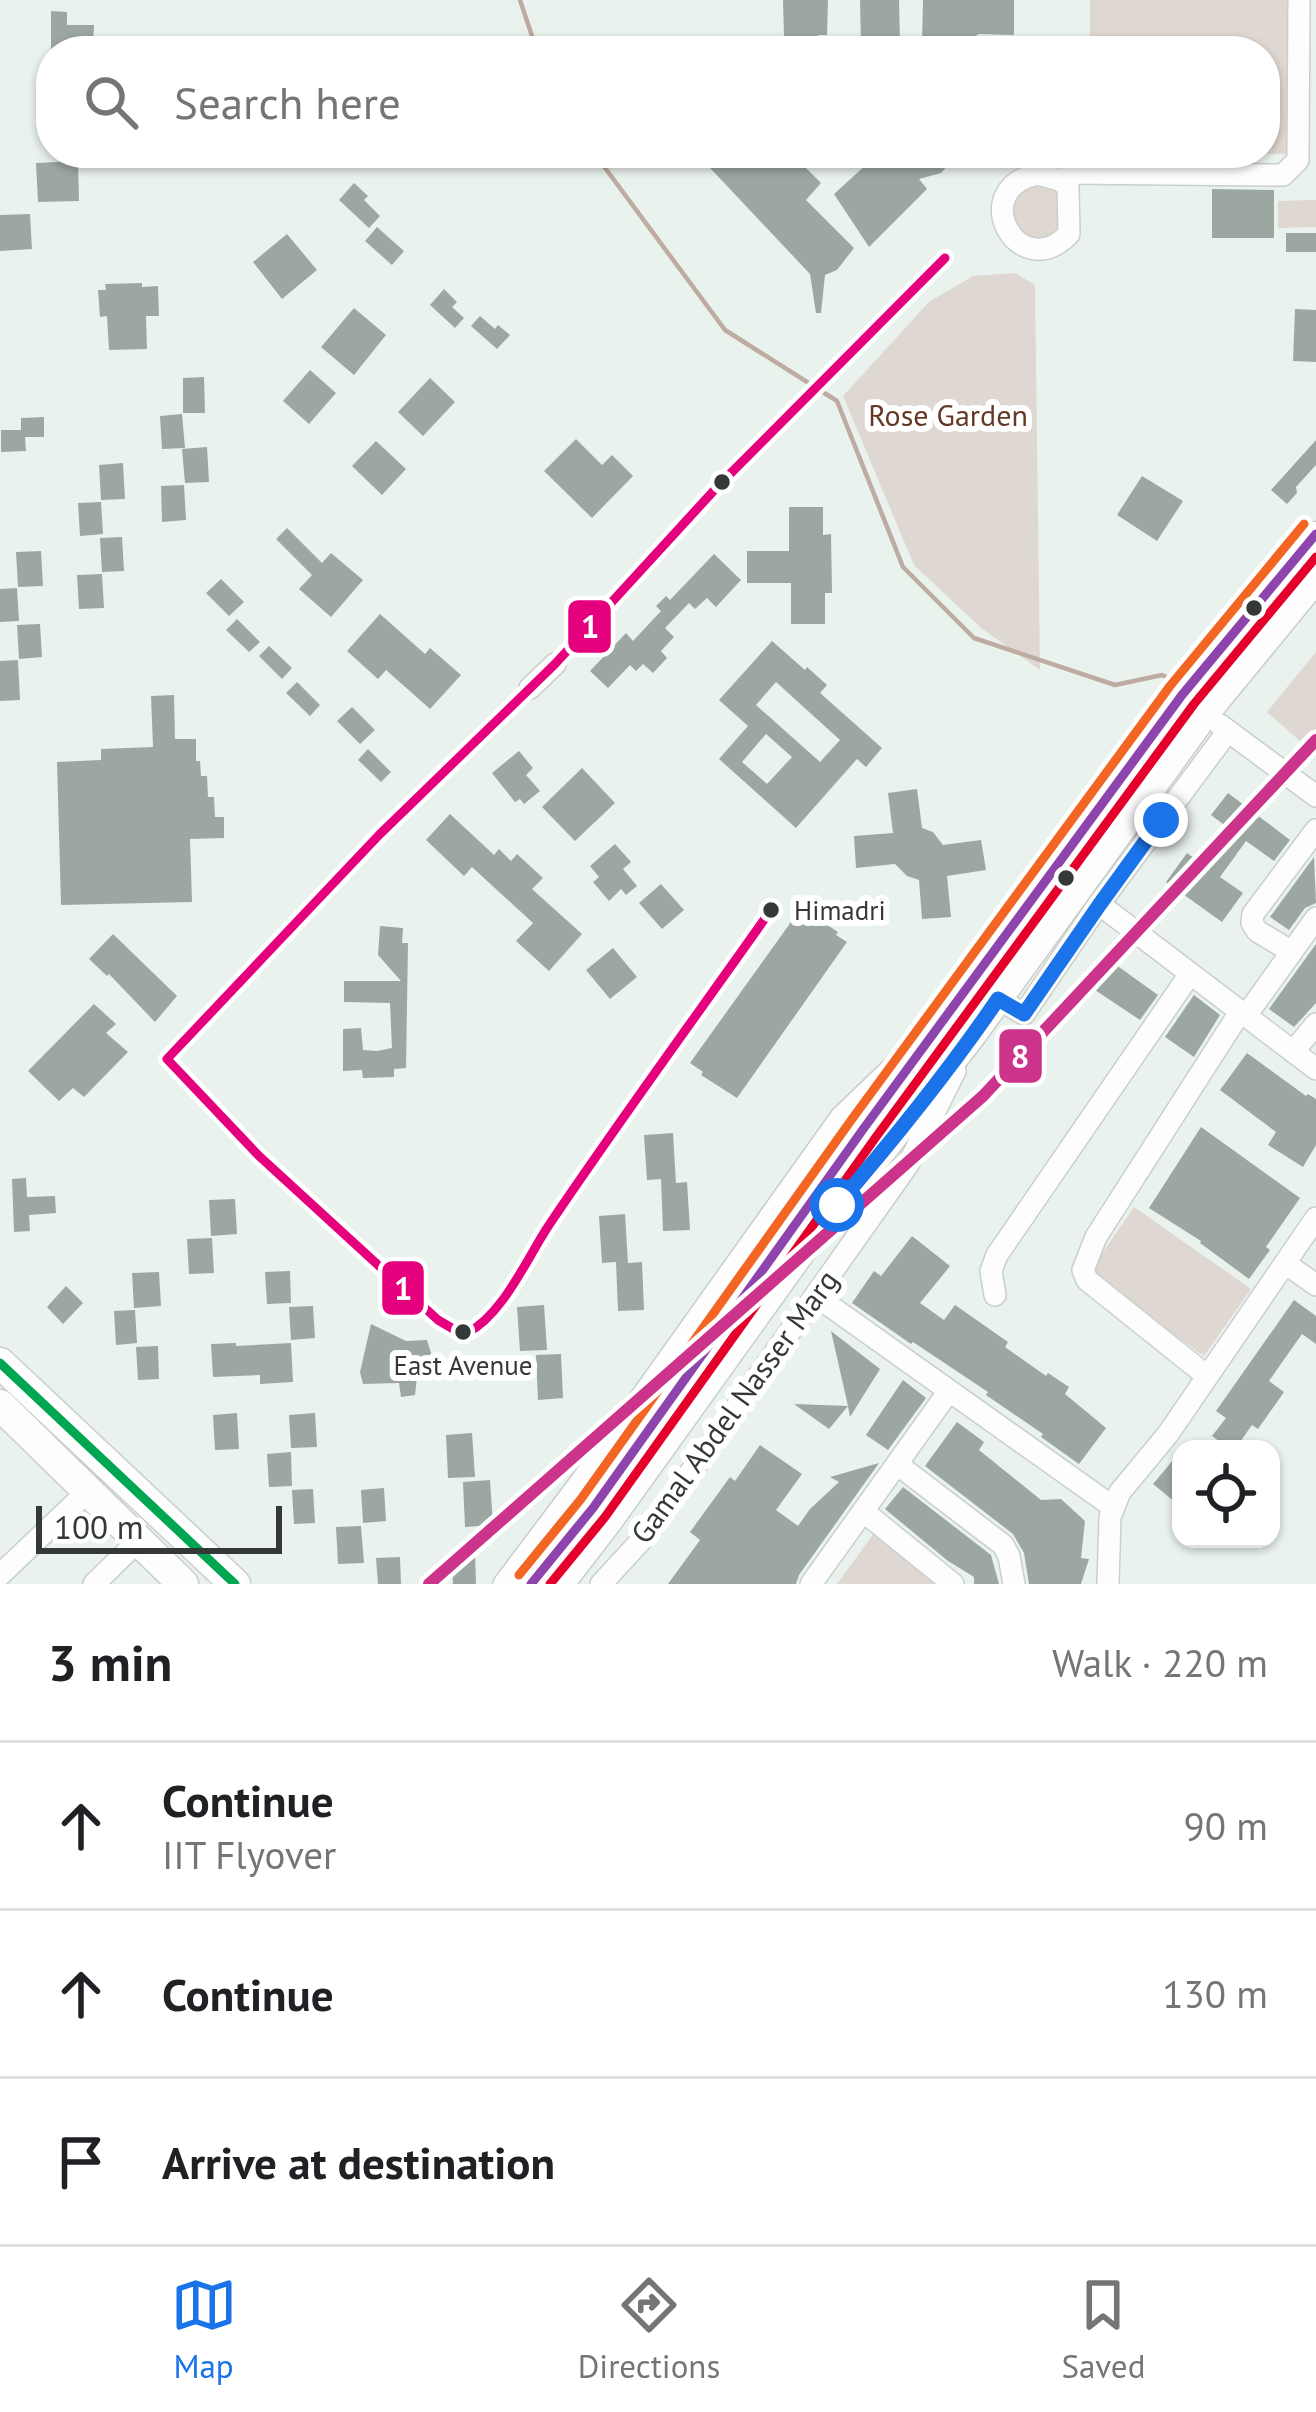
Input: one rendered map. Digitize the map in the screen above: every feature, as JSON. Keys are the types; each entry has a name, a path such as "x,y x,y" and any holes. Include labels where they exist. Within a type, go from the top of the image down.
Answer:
{"highway":[{"path":"0,1363 235,1584"},
{"path":"0,1405 183,1584"}],"main road":[{"path":"562,1584 609,1523 948,1016 1183,695 1316,534"},
{"path":"531,1584 829,1196 884,1150 998,999 1152,812 1208,714 1316,581"}],"street":[{"path":"1069,173 1283,176 1298,160 1299,0"},
{"path":"530,688 555,664"},
{"path":"1208,714 1316,796"},
{"path":"998,999 1024,1014 1100,904 1152,812 1228,731"},
{"path":"1292,952 1257,931 1253,914 1316,830"},
{"path":"1100,904 1316,1069"},
{"path":"1207,1376 1087,1280 1082,1270 1096,1237 1242,1015 1316,918"},
{"path":"995,1295 991,1270 997,1255 1190,974"},
{"path":"504,1584 841,1117 948,1016"},
{"path":"1293,1052 1316,1024"},
{"name":"Gamal Abdel Nasser Marg","path":"601,1584 647,1534 909,1163 971,1038"},
{"path":"1108,1584 1113,1507 1120,1492 1168,1434 1316,1218"},
{"path":"1286,1264 1316,1285"},
{"path":"816,1296 1113,1507"},
{"path":"811,1584 949,1391"},
{"path":"897,1463 1003,1545 1010,1556 1014,1584"},
{"path":"580,1483 573,1500 574,1518 597,1545 615,1549 647,1534"},
{"path":"0,1575 88,1491"},
{"path":"863,1510 953,1584"},
{"path":"94,1584 139,1540"}],"green space":[{"path":"1090,0 1293,0 1294,154 1280,154 1280,36 1090,36"},
{"path":"1032,180 1063,189 1063,230 1043,241 1022,235 1010,216 1014,194"},
{"path":"1316,200 1316,227 1278,228 1278,201"},
{"name":"Rose Garden","path":"1015,273 1035,285 1040,670 981,628 914,565 843,396 929,302 973,276"},
{"path":"1316,652 1316,755 1267,712"},
{"path":"1134,1207 1251,1289 1204,1356 1088,1274"},
{"path":"877,1529 943,1584 837,1584"}],"building":[{"path":"783,0 828,0 827,35 784,36"},
{"path":"860,0 899,0 900,36 861,36"},
{"path":"923,0 1014,0 1014,35 922,36"},
{"path":"51,11 67,12 67,25 94,25 93,36 51,36"},
{"path":"36,168 78,168 79,201 38,202"},
{"path":"710,168 806,168 821,183 806,200 854,248 837,270 825,275 821,313 816,313 810,274"},
{"path":"863,168 946,168 919,179 927,189 869,247 834,194"},
{"path":"354,183 380,216 369,228 339,200"},
{"path":"1212,189 1274,190 1274,238 1212,238"},
{"path":"30,214 32,249 0,251 0,215"},
{"path":"377,227 404,251 392,265 365,241"},
{"path":"1286,233 1316,233 1316,252 1286,252"},
{"path":"287,234 317,270 282,299 253,262"},
{"path":"142,283 142,287 158,286 159,316 146,316 147,349 109,350 107,316 100,317 98,290 106,290 105,284"},
{"path":"444,289 457,302 452,307 464,318 455,328 430,305"},
{"path":"354,308 386,335 354,375 321,347"},
{"path":"1295,309 1316,310 1316,362 1293,361"},
{"path":"480,316 510,335 497,349 471,326"},
{"path":"310,370 336,393 309,424 283,401"},
{"path":"204,377 205,413 183,413 183,378"},
{"path":"430,378 455,402 423,436 398,412"},
{"path":"182,414 185,448 162,449 160,416"},
{"path":"44,417 44,437 25,437 26,451 1,452 1,430 21,430 21,418"},
{"path":"576,439 602,465 612,455 633,476 592,518 544,471"},
{"path":"1316,440 1316,465 1287,504 1271,490"},
{"path":"376,441 406,469 382,495 352,466"},
{"path":"207,447 209,482 185,483 182,449"},
{"path":"123,463 125,499 101,500 99,465"},
{"path":"1142,476 1183,501 1157,541 1117,515"},
{"path":"184,485 186,520 162,522 161,486"},
{"path":"101,502 103,534 80,536 78,503"},
{"path":"789,507 823,507 823,535 831,534 832,593 825,593 825,624 791,624 791,583 747,583 747,551 789,551"},
{"path":"287,528 322,563 331,553 363,580 331,617 299,589 312,575 276,539"},
{"path":"122,537 124,571 102,572 100,538"},
{"path":"41,551 43,586 18,587 16,552"},
{"path":"714,554 741,580 716,607 707,598 695,609 689,603 665,628 674,637 661,651 667,658 653,673 643,664 636,671 630,665 608,688 590,671 626,633 633,641 661,611 656,606 666,596 670,600"},
{"path":"102,574 104,608 79,609 77,575"},
{"path":"221,579 244,602 229,616 206,593"},
{"path":"17,588 19,621 0,622 0,589"},
{"path":"380,614 425,654 430,648 461,675 430,709 386,670 378,679 347,651"},
{"path":"237,619 260,642 249,652 226,630"},
{"path":"40,624 42,657 19,659 17,625"},
{"path":"772,641 827,685 820,693 882,748 866,767 857,759 796,828 719,759 748,726 719,700","holes":["776,682 840,740 820,762 756,705","766,734 792,757 767,784 742,762"]},
{"path":"269,646 292,668 282,679 259,656"},
{"path":"18,660 20,700 0,701 0,661"},
{"path":"297,682 320,705 310,716 286,693"},
{"path":"174,695 175,739 196,739 196,761 200,761 201,776 207,776 215,817 224,817 224,838 190,839 192,902 61,905 57,762 101,760 101,749 153,747 151,696"},
{"path":"352,707 375,730 360,744 337,721"},
{"path":"368,749 391,772 381,782 358,760"},
{"path":"519,751 533,768 526,775 540,791 524,804 520,799 515,802 492,773"},
{"path":"582,768 615,803 575,841 542,807"},
{"path":"917,789 922,828 933,832 943,845 981,840 986,870 947,876 951,917 922,919 919,880 895,864 856,868 854,836 893,833 888,793"},
{"path":"1228,793 1290,840 1274,861 1246,841 1220,877 1243,893 1222,922 1166,882 1187,853 1201,863 1227,827 1211,815"},
{"path":"450,814 494,855 499,849 511,861 517,854 543,878 532,889 582,934 549,971 516,941 533,923 472,867 464,876 426,840"},
{"path":"615,844 631,862 623,869 637,886 626,895 621,889 609,901 593,882 599,877 590,866"},
{"path":"1314,857 1316,903 1305,908 1289,930 1270,917"},
{"path":"661,884 684,910 662,929 639,903"},
{"path":"801,908 847,942 737,1098 690,1063"},
{"path":"380,926 403,928 402,943 408,943 406,1068 394,1069 394,1077 363,1078 362,1070 343,1071 343,1029 361,1028 363,1050 392,1048 390,1003 344,1002 344,981 401,981 378,955"},
{"path":"113,934 177,996 155,1022 89,959"},
{"path":"1316,944 1316,1003 1294,1027 1269,1009"},
{"path":"613,948 637,977 610,999 586,970"},
{"path":"1105,957 1158,995 1140,1020 1086,984"},
{"path":"1194,995 1220,1015 1194,1057 1165,1037"},
{"path":"94,1004 116,1024 106,1033 128,1052 84,1097 73,1088 59,1101 28,1071"},
{"path":"1247,1053 1316,1099 1316,1145 1303,1167 1268,1145 1276,1132 1220,1090"},
{"path":"1201,1127 1300,1198 1249,1279 1149,1208"},
{"path":"673,1133 676,1183 687,1182 690,1230 663,1231 661,1179 647,1180 644,1135"},
{"path":"26,1178 27,1197 55,1196 56,1213 29,1215 30,1231 14,1232 12,1179"},
{"path":"235,1199 237,1234 211,1236 209,1200"},
{"path":"625,1214 628,1263 642,1262 644,1310 618,1311 616,1262 602,1263 599,1216"},
{"path":"912,1236 950,1266 920,1303 944,1320 955,1305 1008,1342 1005,1347 1069,1387 1065,1394 1106,1428 1079,1464 988,1392 852,1303 874,1271 881,1276"},
{"path":"212,1238 214,1273 189,1274 187,1239"},
{"path":"290,1271 291,1303 267,1304 265,1272"},
{"path":"159,1272 161,1306 134,1308 132,1273"},
{"path":"66,1286 83,1303 63,1324 47,1307"},
{"path":"1294,1300 1316,1316 1316,1344 1302,1334 1269,1381 1284,1392 1258,1429 1252,1425 1241,1440 1218,1440 1212,1436 1226,1418 1216,1411"},
{"path":"544,1305 547,1350 520,1351 517,1307"},
{"path":"313,1306 315,1338 291,1340 289,1307"},
{"path":"135,1310 137,1343 116,1345 114,1311"},
{"path":"371,1324 406,1341 427,1340 432,1356 419,1359 415,1395 401,1397 399,1383 363,1384 360,1372"},
{"path":"831,1331 880,1369 850,1417 848,1406"},
{"path":"291,1343 293,1382 260,1384 260,1375 213,1377 211,1344"},
{"path":"158,1346 159,1379 138,1380 136,1347"},
{"path":"561,1354 563,1398 538,1400 536,1355"},
{"path":"903,1380 926,1398 888,1450 866,1435"},
{"path":"794,1404 848,1406 829,1429"},
{"path":"237,1413 239,1449 215,1450 213,1415"},
{"path":"315,1413 317,1447 291,1448 289,1415"},
{"path":"957,1422 984,1442 979,1450 1041,1500 1061,1499 1085,1521 1081,1558 1089,1559 1081,1584 1029,1584 1024,1553 1013,1534 925,1466"},
{"path":"472,1433 475,1477 448,1478 446,1435"},
{"path":"760,1445 802,1474 776,1510 798,1526 839,1482 830,1477 879,1463 796,1584 668,1584 700,1540 690,1532"},
{"path":"291,1452 292,1486 269,1487 267,1454"},
{"path":"1172,1461 1172,1500 1153,1484"},
{"path":"490,1480 493,1525 465,1527 463,1482"},
{"path":"903,1487 991,1555 999,1584 974,1584 974,1577 885,1509"},
{"path":"384,1488 386,1521 363,1523 361,1490"},
{"path":"313,1489 315,1523 294,1524 292,1490"},
{"path":"361,1526 364,1563 338,1564 336,1527"},
{"path":"475,1552 476,1584 453,1584 451,1554"},
{"path":"400,1557 401,1584 378,1584 376,1558"}],"waterway":[{"path":"520,0 532,36"},
{"path":"605,168 725,330 837,401 903,567 974,638 1115,685 1162,675 1179,682"}],"transit line":[{"name":"1","path":"771,910 576,1185 503,1300 467,1333 438,1320 258,1155 167,1059 379,835 555,664 719,485 945,258"},
{"path":"519,1575 581,1499 1170,686 1304,524"},
{"path":"531,1584 593,1508 1182,695 1316,534"},
{"path":"550,1584 605,1517 1194,704 1316,557"},
{"name":"8","path":"429,1584 983,1096 1316,740"},
{"path":"0,1363 235,1584"}],"place":[{"name":"Himadri","path":"771,910"},
{"name":"East Avenue","path":"463,1332"}],"route":[{"path":"837,1205 998,999 1024,1014 1161,820"}]}
